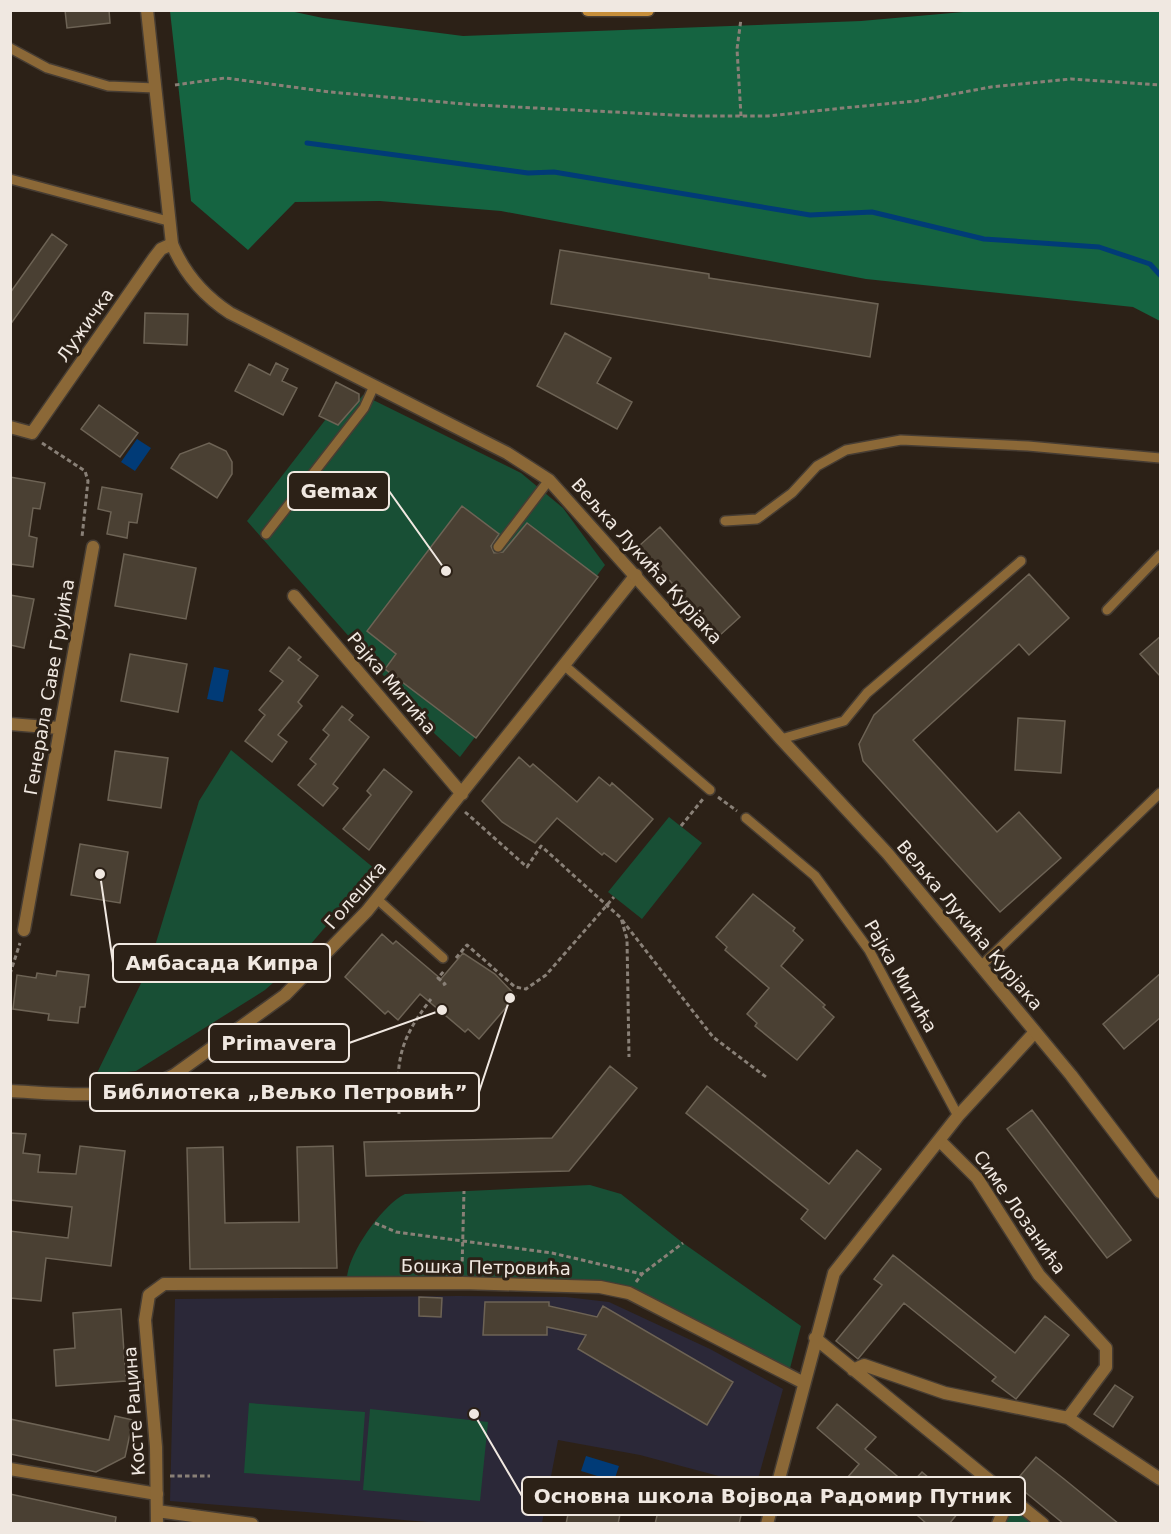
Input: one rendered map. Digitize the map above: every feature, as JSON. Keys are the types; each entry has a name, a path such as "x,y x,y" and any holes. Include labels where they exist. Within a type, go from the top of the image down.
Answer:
{"main road":[{"path":"588,10 648,10"}],"street":[{"name":"Вељка Лукића Курјака","path":"147,10 168,221 172,244 184,268 214,302 230,314 507,453 549,480 781,739 888,854 982,965 1161,1192"},
{"name":"Лужичка","path":"35,437 154,258 161,249 172,244"},
{"path":"10,427 35,437"},
{"name":"Генерала Саве Грујића","path":"24,930 93,547"},
{"name":"Голешка","path":"10,1091 116,1094 157,1084 174,1075 285,995 321,961 377,899 566,666 636,575"},
{"name":"Рајка Митића","path":"294,596 458,799"},
{"path":"10,724 59,728"},
{"path":"767,1524 834,1273 958,1116 1035,1032"},
{"name":"Симе Лозанића","path":"939,1140 976,1178 1039,1275 1106,1348 1106,1367 1068,1418"},
{"name":"Бошка Петровића","path":"149,1295 164,1284 462,1283 600,1287 628,1293 804,1383"},
{"name":"Косте Рацина","path":"149,1295 145,1320 157,1472 157,1517"},
{"path":"815,1338 1043,1524"},
{"path":"853,1370 864,1365 945,1394 1068,1418 1161,1479"},
{"path":"10,1470 158,1494"},
{"path":"998,1524 1010,1496"},
{"path":"157,1517 252,1524"}],"lane":[{"path":"10,48 47,68 108,86 155,88"},
{"path":"10,179 168,221"},
{"path":"266,534 364,408 374,386"},
{"path":"725,521 756,519 792,493 817,466 846,450 900,440 1028,446 1161,458"},
{"path":"498,547 549,480"},
{"path":"1107,610 1161,555"},
{"path":"781,739 844,721 867,693 1021,561"},
{"path":"566,666 710,790"},
{"path":"982,965 1161,793"},
{"name":"Рајка Митића","path":"746,818 815,876 869,950 958,1116"},
{"path":"377,899 443,958"}],"path":[{"path":"741,19 737,49 741,116"},
{"path":"175,85 225,78 330,92 476,105 693,117 741,116 916,101 991,87 1071,79 1161,85"},
{"path":"35,437 85,471 88,481 81,544 93,547"},
{"path":"681,826 710,790 746,818"},
{"path":"458,799 527,867 541,846 608,904 713,1037 766,1077"},
{"path":"443,985 445,984 438,978 467,945 516,987 526,989 546,975 614,897"},
{"path":"621,918 627,939 629,1056"},
{"path":"10,974 24,930"},
{"path":"443,958 437,965 444,971"},
{"path":"399,1114 398,1087 403,1043 411,1025 431,999"},
{"path":"462,1283 464,1191"},
{"path":"375,1223 396,1232 552,1253 642,1274"},
{"path":"628,1293 642,1274 683,1243"},
{"path":"157,1472 171,1476 210,1476"}],"shaded area":[{"path":"566,1297 609,1302 710,1349 783,1389 756,1486 640,1455 558,1440 542,1523 440,1523 170,1501 175,1299"}],"green space":[{"path":"986,10 1160,11 1160,321 1133,307 866,279 501,211 380,201 295,202 248,250 191,201 170,11 290,11 323,18 463,36 861,21"},
{"path":"363,395 521,473 563,508 605,565 460,757 435,734 247,521 326,419 338,425"},
{"path":"231,750 375,869 292,966 265,990 136,1071 96,1075 148,969 199,801"},
{"path":"669,817 702,843 642,919 608,892"},
{"path":"590,1185 621,1194 683,1243 801,1326 788,1376 629,1293 347,1283 348,1272 358,1246 376,1220 405,1194"},
{"path":"249,1403 365,1412 360,1481 244,1473"},
{"path":"370,1409 488,1422 480,1501 363,1490"},
{"path":"1010,1496 1043,1524 998,1524"}],"water":[{"path":"137,439 151,448 135,471 121,462"},
{"path":"214,667 229,670 223,702 207,699"},
{"path":"586,1456 619,1466 614,1481 581,1471"}],"building":[{"path":"65,10 109,10 110,23 67,28"},
{"path":"52,234 67,245 10,325 10,293"},
{"path":"560,250 709,274 709,278 878,304 870,357 551,304"},
{"path":"145,313 188,314 187,345 144,343"},
{"path":"565,333 611,358 597,383 632,402 617,429 537,386"},
{"path":"276,363 288,369 282,381 297,388 283,415 235,391 249,364 270,375"},
{"path":"336,382 359,394 359,401 338,425 319,416"},
{"path":"99,405 138,433 120,457 81,429"},
{"path":"209,443 226,451 232,462 232,474 217,498 171,468 180,454"},
{"path":"10,477 45,483 40,509 33,508 29,536 37,538 33,567 10,564"},
{"path":"102,487 142,494 137,523 129,522 127,538 107,534 111,512 98,509"},
{"path":"462,506 499,534 491,546 494,553 503,552 527,523 598,577 476,738 385,669 396,654 367,631"},
{"path":"660,527 740,617 719,636 639,546"},
{"path":"124,554 196,568 186,619 115,606"},
{"path":"1029,574 1069,618 1029,655 1019,644 913,740 997,832 1019,812 1061,858 1000,912 863,761 859,744 874,715"},
{"path":"10,595 34,599 24,648 10,645"},
{"path":"1161,636 1161,677 1140,654"},
{"path":"289,647 301,657 298,660 318,676 298,702 302,706 278,735 287,742 272,762 245,741 265,715 259,710 283,681 270,671"},
{"path":"130,654 187,664 178,712 121,701"},
{"path":"342,706 353,715 349,720 369,737 333,784 338,788 323,806 298,785 316,764 310,759 329,735 323,730"},
{"path":"1018,718 1065,721 1061,773 1015,770"},
{"path":"115,751 168,758 161,808 108,800"},
{"path":"519,757 530,767 533,764 577,802 599,777 610,786 612,783 653,819 616,862 604,853 602,855 557,818 535,843 502,822 482,801"},
{"path":"384,769 412,792 369,850 343,829 371,795 367,791"},
{"path":"80,844 128,852 120,903 71,895"},
{"path":"753,894 795,928 793,931 803,940 781,966 825,1005 823,1007 834,1017 797,1060 755,1026 757,1023 747,1014 769,988 725,950 727,947 716,937"},
{"path":"382,934 393,944 396,941 441,979 463,953 495,974 516,996 479,1039 468,1029 465,1032 420,994 398,1020 388,1011 385,1014 345,977"},
{"path":"57,971 89,975 85,1007 80,1007 78,1023 48,1020 49,1014 13,1009 17,975 36,978 37,973 56,976"},
{"path":"1161,973 1161,1017 1124,1049 1103,1024"},
{"path":"610,1066 637,1088 569,1171 366,1176 364,1142 552,1138"},
{"path":"707,1086 829,1184 857,1150 881,1169 825,1239 801,1219 808,1210 686,1113"},
{"path":"1032,1110 1131,1240 1107,1258 1007,1129"},
{"path":"10,1133 26,1134 23,1153 40,1155 38,1172 76,1174 80,1146 125,1151 111,1266 46,1258 41,1301 10,1298 10,1231 68,1238 72,1207 10,1200"},
{"path":"333,1146 337,1268 190,1269 187,1148 223,1147 225,1223 299,1222 297,1147"},
{"path":"893,1255 1015,1353 1045,1316 1069,1335 1016,1399 992,1381 996,1377 904,1303 858,1359 836,1341 882,1285 874,1279"},
{"path":"419,1297 442,1298 441,1317 419,1316"},
{"path":"485,1302 549,1302 549,1306 597,1317 603,1306 733,1382 707,1425 578,1349 586,1335 547,1327 547,1335 483,1335"},
{"path":"121,1309 126,1381 56,1386 54,1350 75,1348 73,1313"},
{"path":"1115,1385 1133,1397 1113,1427 1094,1414"},
{"path":"837,1404 876,1437 865,1449 909,1486 922,1472 963,1507 949,1524 927,1524 900,1500 890,1512 848,1477 859,1464 817,1428"},
{"path":"115,1416 133,1420 125,1457 96,1472 10,1454 10,1419 109,1440"},
{"path":"1036,1457 1119,1524 1064,1524 1014,1483"},
{"path":"666,1478 704,1488 701,1501 742,1511 739,1524 655,1524"},
{"path":"574,1485 624,1495 618,1524 566,1524"},
{"path":"10,1494 116,1517 115,1524 10,1524"}],"waterway":[{"path":"307,143 528,173 554,172 810,215 872,212 984,239 1099,247 1150,264 1160,275"}],"place":[{"name":"Gemax","path":"446,571"},
{"name":"Амбасада Кипра","path":"100,874"},
{"name":"Библиотека „Вељко Петровић”","path":"510,998"},
{"name":"Primavera","path":"442,1010"},
{"name":"Основна школа Војвода Радомир Путник","path":"474,1414"}]}
